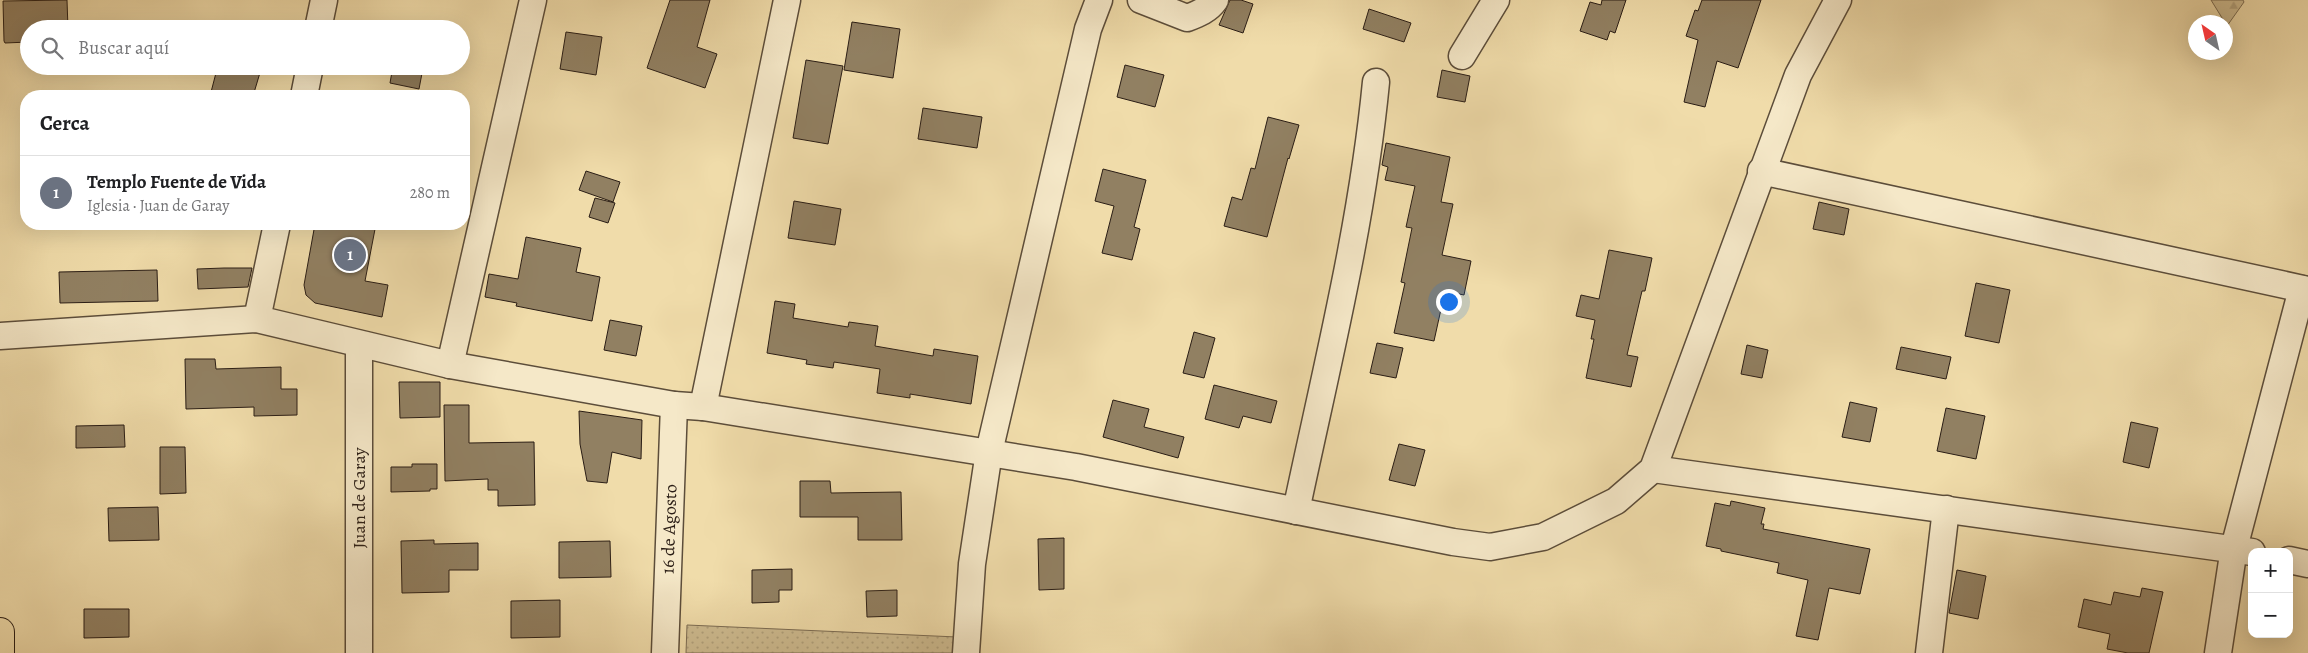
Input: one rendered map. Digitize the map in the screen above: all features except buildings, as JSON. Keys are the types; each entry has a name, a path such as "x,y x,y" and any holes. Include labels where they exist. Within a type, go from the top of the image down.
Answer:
{"main road":[{"path":"0,632 0,653"}],"street":[{"path":"320,20 324,0"},
{"path":"450,366 533,0"},
{"path":"703,407 786,0"},
{"path":"966,653 972,564 989,452 1088,28 1099,0"},
{"path":"1141,0 1186,18 1200,14 1215,0"},
{"path":"1462,56 1496,0"},
{"path":"0,336 257,320 450,366 674,405 703,407 989,452 1453,542 1490,547 1543,537 1616,501 1654,469 1761,171 1798,75 1838,0"},
{"path":"305,90 308,75"},
{"path":"1296,511 1351,254 1376,82"},
{"path":"1761,171 2305,290 2218,653"},
{"path":"257,320 276,230"},
{"name":"Juan de Garay","path":"359,344 359,653"},
{"name":"16 de Agosto","path":"665,653 674,405"},
{"path":"1654,469 2243,550"},
{"path":"1929,653 1946,509"},
{"path":"2293,561 2308,564"}],"green space":[{"path":"2211,0 2243,0 2244,2 2233,18 2233,15 2220,15"},
{"path":"687,625 957,637 955,653 686,653"}],"place":[{"name":"Templo Fuente de Vida","path":"350,255"}]}
